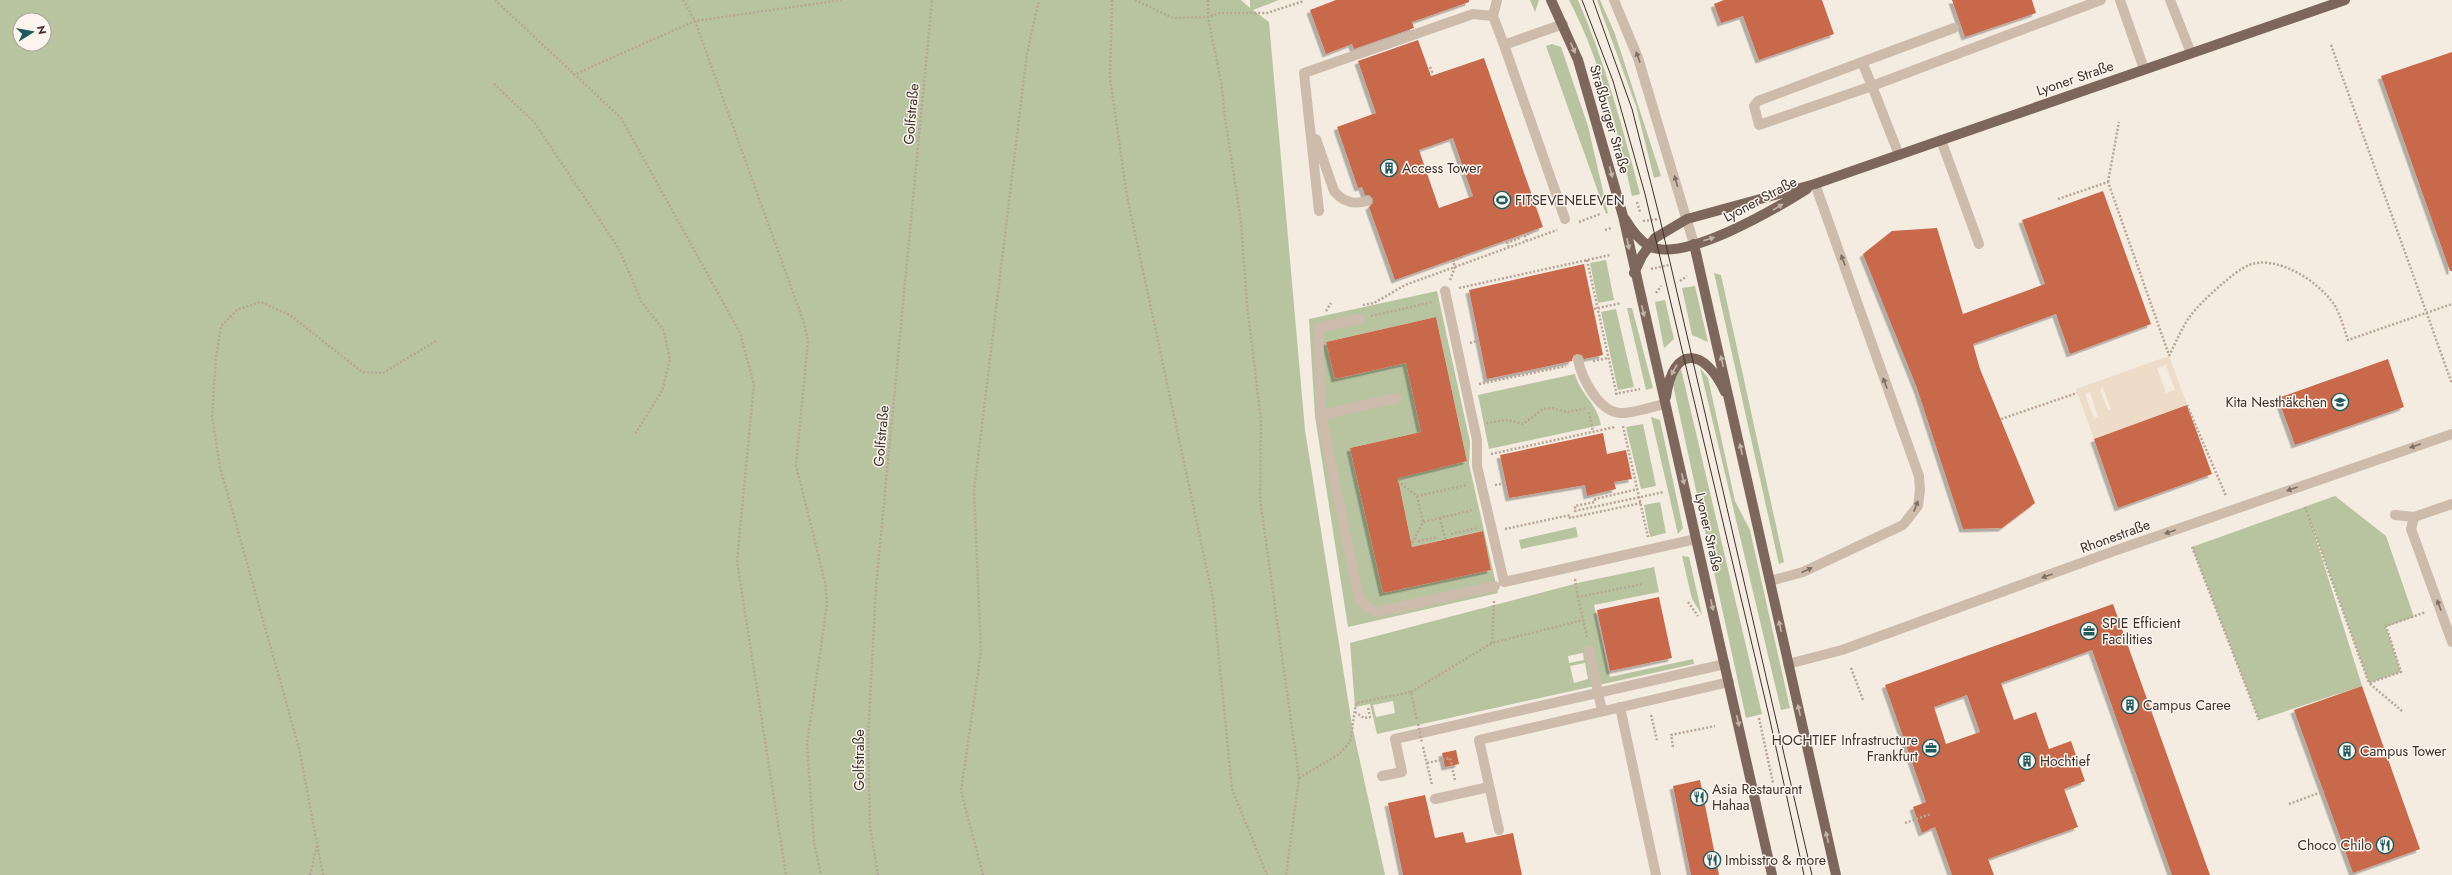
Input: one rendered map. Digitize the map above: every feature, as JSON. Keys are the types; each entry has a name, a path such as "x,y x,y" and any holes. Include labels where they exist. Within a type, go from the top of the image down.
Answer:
{"main road":[{"name":"Straßburger Straße","path":"1551,0 1578,60 1593,104 1623,216 1634,273"},
{"name":"Lyoner Straße","path":"1772,875 1666,404 1634,273 1649,246 1663,232 1687,218 1815,184 2344,0"},
{"name":"Lyoner Straße","path":"1649,246 1666,249 1694,244 1744,226 1815,184"},
{"path":"1623,216 1634,232 1649,246"},
{"path":"1694,244 1836,875"},
{"path":"1666,404 1668,385 1675,365 1684,359 1692,358 1704,362 1711,368 1733,412"}],"street":[{"path":"1497,0 1493,16 1569,221"},
{"path":"1614,0 1638,58 1694,244"},
{"path":"1954,28 1758,101 1754,106 1760,124 1872,86 2084,3 2101,0"},
{"path":"2120,0 2144,69"},
{"path":"2170,0 2191,53"},
{"path":"1319,211 1304,73 1473,14 1493,16"},
{"path":"1504,45 1563,24"},
{"path":"1862,62 1899,155"},
{"path":"1310,126 1334,191 1338,196 1349,202 1367,201"},
{"path":"1941,140 1979,244"},
{"path":"1770,582 1803,572 1903,525 1918,506 1920,490 1919,476 1815,184"},
{"path":"1446,295 1474,425 1481,482 1504,582 1696,539"},
{"path":"1359,319 1318,328 1321,415 1359,599 1368,608 1377,612 1496,586"},
{"path":"1578,362 1583,378 1603,405 1612,411 1620,413 1666,404"},
{"path":"1321,415 1396,398"},
{"name":"Rhonestraße","path":"1788,664 1842,650 2114,551 2452,434"},
{"path":"2394,515 2414,517 2451,507"},
{"path":"2414,517 2411,529 2452,642"},
{"path":"1589,650 1602,711"},
{"path":"1382,776 1402,772 1395,739 1725,664"},
{"path":"1499,830 1479,740 1729,682"},
{"path":"1620,708 1656,875"},
{"path":"1434,800 1489,787"}],"path":[{"path":"495,0 573,75 621,118 740,332 754,384 737,561 786,875"},
{"path":"683,0 695,21 804,323 808,342 796,466 825,582 827,604 807,744 814,842 821,875"},
{"path":"573,75 695,21 842,0"},
{"name":"Golfstraße","path":"878,875 870,826 868,739 876,587 932,0"},
{"path":"982,875 961,791 981,652 974,491 1027,53 1039,0"},
{"path":"1112,0 1110,78 1127,196 1213,598 1232,788 1267,875"},
{"path":"1134,0 1173,18 1208,17 1219,13 1267,13 1304,1"},
{"path":"1208,0 1208,17 1222,87 1224,111 1241,222 1247,305 1261,420 1260,499 1299,778 1286,875"},
{"path":"2332,45 2425,313 2452,384"},
{"path":"1430,67 1432,72 1430,73"},
{"path":"494,84 534,122 619,249 642,303 663,329 670,359 662,391 635,434"},
{"path":"2119,122 2108,182 2169,356 2191,314 2231,276 2249,265 2264,262 2287,268 2304,276 2321,288 2335,306 2348,340 2452,304"},
{"path":"2058,198 2108,182"},
{"path":"1637,202 1640,212"},
{"path":"1569,221 1600,214"},
{"path":"1360,306 1374,303 1405,285 1560,229"},
{"path":"1527,241 1525,236 1536,230"},
{"path":"1509,247 1507,243 1520,238 1520,236"},
{"path":"1463,287 1610,255"},
{"path":"1455,267 1453,261 1464,256"},
{"path":"1587,260 1590,275"},
{"path":"1653,296 1661,286"},
{"path":"1359,319 1446,295"},
{"path":"323,875 299,748 220,467 212,416 216,357 221,326 238,308 261,302 290,315 362,372 383,373 436,341"},
{"path":"1594,309 1621,303"},
{"path":"1325,313 1332,312"},
{"path":"1594,368 1592,361 1608,358"},
{"path":"1466,387 1527,372 1561,367 1578,362"},
{"path":"1494,377 1495,381"},
{"path":"1609,392 1616,394 1640,389"},
{"path":"2001,419 2077,393"},
{"path":"2187,405 2226,496"},
{"path":"1474,425 1508,420 1523,424 1539,410 1547,408 1567,412 1588,408 1593,432"},
{"path":"1478,456 1629,424"},
{"path":"1398,481 1417,496 1423,522 1412,544"},
{"path":"1417,496 1481,482"},
{"path":"1497,484 1506,483"},
{"path":"1638,490 1595,499 1595,502 1574,506 1576,511 1664,492"},
{"path":"1594,494 1595,499"},
{"path":"1492,532 1570,515 1570,518 1641,503"},
{"path":"1423,522 1487,507"},
{"path":"2305,507 2369,682 2402,711"},
{"path":"1440,518 1445,540"},
{"path":"1450,534 1478,528"},
{"path":"1418,541 1438,537"},
{"path":"2192,547 2259,720"},
{"path":"1575,584 1589,650"},
{"path":"1578,597 1642,584"},
{"path":"1492,642 1493,604"},
{"path":"2369,682 2401,672 2386,626 2440,607"},
{"path":"1299,778 1339,754 1350,742 1356,703 1411,692 1492,642 1583,620"},
{"path":"1851,668 1863,700"},
{"path":"1411,692 1416,716"},
{"path":"1355,711 1364,718 1370,717 1368,707"},
{"path":"1646,716 1652,715 1657,740"},
{"path":"1759,718 1774,783"},
{"path":"1418,724 1422,743"},
{"path":"1673,747 1671,735 1715,726"},
{"path":"1424,751 1434,800"},
{"path":"1427,763 1450,758 1458,794"},
{"path":"2289,804 2324,791"},
{"path":"1905,823 1930,814"},
{"path":"310,875 318,844"}],"green space":[{"path":"0,0 1241,0 1250,8 1250,0 1279,0 1253,10 1269,22 1305,430 1352,725 1385,875 0,875"},
{"path":"1530,0 1539,0 1535,12"},
{"path":"1569,0 1578,0 1597,47 1620,120 1640,194 1632,196 1614,121 1599,71"},
{"path":"1597,0 1600,0 1615,34 1661,176 1654,178 1636,106"},
{"path":"1552,44 1561,47 1588,126 1608,213 1606,214 1546,46"},
{"path":"1606,260 1614,300 1598,303 1590,263"},
{"path":"1714,273 1721,275 1784,562 1779,564"},
{"path":"1695,286 1708,342 1692,335 1682,288"},
{"path":"1437,291 1470,442 1469,464 1498,593 1348,627 1315,416 1309,319","holes":["1436,317 1467,461 1398,477 1412,547 1482,531 1491,570 1383,593 1350,448 1421,432 1406,363 1335,379 1326,342"]},
{"path":"1665,300 1674,339 1664,348 1655,302"},
{"path":"1627,308 1632,308 1653,388 1646,390"},
{"path":"1616,309 1634,387 1618,390 1601,312"},
{"path":"1700,368 1708,378 1735,501 1750,530 1790,708 1781,710"},
{"path":"1681,369 1762,714 1746,718 1673,385 1675,374"},
{"path":"1575,374 1577,381 1596,411 1601,425 1489,449 1478,395"},
{"path":"1651,417 1660,420 1683,528 1678,534"},
{"path":"1643,424 1656,486 1641,489 1626,427"},
{"path":"2335,496 2386,536 2414,617 2386,627 2401,672 2369,683 2310,520 2362,686 2259,720 2192,547"},
{"path":"1660,502 1666,533 1650,537 1644,505"},
{"path":"1576,527 1578,537 1521,549 1519,540"},
{"path":"1682,556 1689,557 1702,615 1692,599"},
{"path":"1654,567 1659,592 1594,605 1610,677 1693,659 1694,664 1377,734 1370,704 1355,707 1350,643 1582,582","holes":["1583,653 1584,660 1569,663 1568,656","1585,663 1588,679 1574,683 1570,666","1393,701 1395,713 1376,717 1373,705"]}],"shaded area":[{"path":"2169,356 2187,405 2094,439 2076,389","holes":["2166,365 2175,390 2166,393 2157,368","2103,388 2111,409 2108,410 2100,389","2090,392 2098,417 2094,419 2085,394"]}],"building":[{"path":"1336,0 1469,0 1469,2 1412,22 1414,28 1354,49 1352,44 1326,54 1310,10"},
{"path":"1724,0 1822,0 1834,34 1759,60 1743,16 1721,23 1714,4"},
{"path":"1952,0 2032,0 2036,13 1965,37"},
{"name":"Access Tower","path":"1418,40 1431,76 1484,58 1543,227 1395,280 1369,207 1373,203 1373,199 1369,195 1365,195 1362,187 1358,188 1337,127 1376,113 1358,61","holes":["1453,138 1473,196 1439,208 1419,150"]},
{"path":"2452,52 2452,271 2450,271 2381,76"},
{"path":"2103,191 2151,324 2070,354 2056,314 1973,344 1980,369 2035,503 2002,528 1963,529 1917,388 1863,254 1892,231 1937,228 1963,314 2045,284 2022,220"},
{"path":"1584,264 1603,355 1584,359 1582,355 1577,354 1573,356 1572,361 1487,379 1469,290"},
{"path":"1436,317 1467,461 1398,478 1412,547 1483,531 1491,570 1383,593 1350,448 1421,432 1406,363 1335,379 1326,342"},
{"path":"2388,359 2404,407 2295,445 2278,398"},
{"path":"2187,405 2212,474 2118,508 2094,439"},
{"path":"1603,433 1607,454 1626,450 1632,479 1614,482 1616,489 1587,496 1585,485 1509,498 1500,455"},
{"path":"1659,597 1672,658 1610,671 1597,610"},
{"path":"2113,604 2210,875 2172,875 2092,650 2001,683 2014,720 2036,712 2049,749 2071,741 2085,781 2064,789 2078,827 1988,859 1994,875 1952,875 1935,827 1922,833 1913,807 1926,802 1885,685","holes":["1967,695 1980,732 1946,744 1934,707"]},
{"name":"Campus Tower","path":"2362,686 2420,849 2353,873 2294,710"},
{"path":"1456,750 1459,764 1445,767 1442,753"},
{"path":"1700,780 1719,875 1691,875 1673,786"},
{"path":"1425,795 1435,838 1463,832 1466,843 1513,833 1522,875 1403,875 1388,803"}],"tram line":[{"path":"1582,0 1613,81 1645,194 1769,716 1804,875"},
{"path":"1593,0 1632,109 1660,219 1812,875"}],"place":[{"name":"Access Tower","path":"1389,168"},
{"name":"FITSEVENELEVEN","path":"1502,200"},
{"name":"Kita Nesthäkchen","path":"2340,402"},
{"name":"SPIE Efficient Facilities","path":"2089,631"},
{"name":"Campus Caree","path":"2130,705"},
{"name":"HOCHTIEF Infrastructure Frankfurt","path":"1931,748"},
{"name":"Campus Tower","path":"2347,751"},
{"name":"Hochtief","path":"2027,761"},
{"name":"Asia Restaurant Hahaa","path":"1699,797"},
{"name":"Choco Chilo","path":"2385,845"},
{"name":"Imbisstro & more","path":"1712,860"}]}
